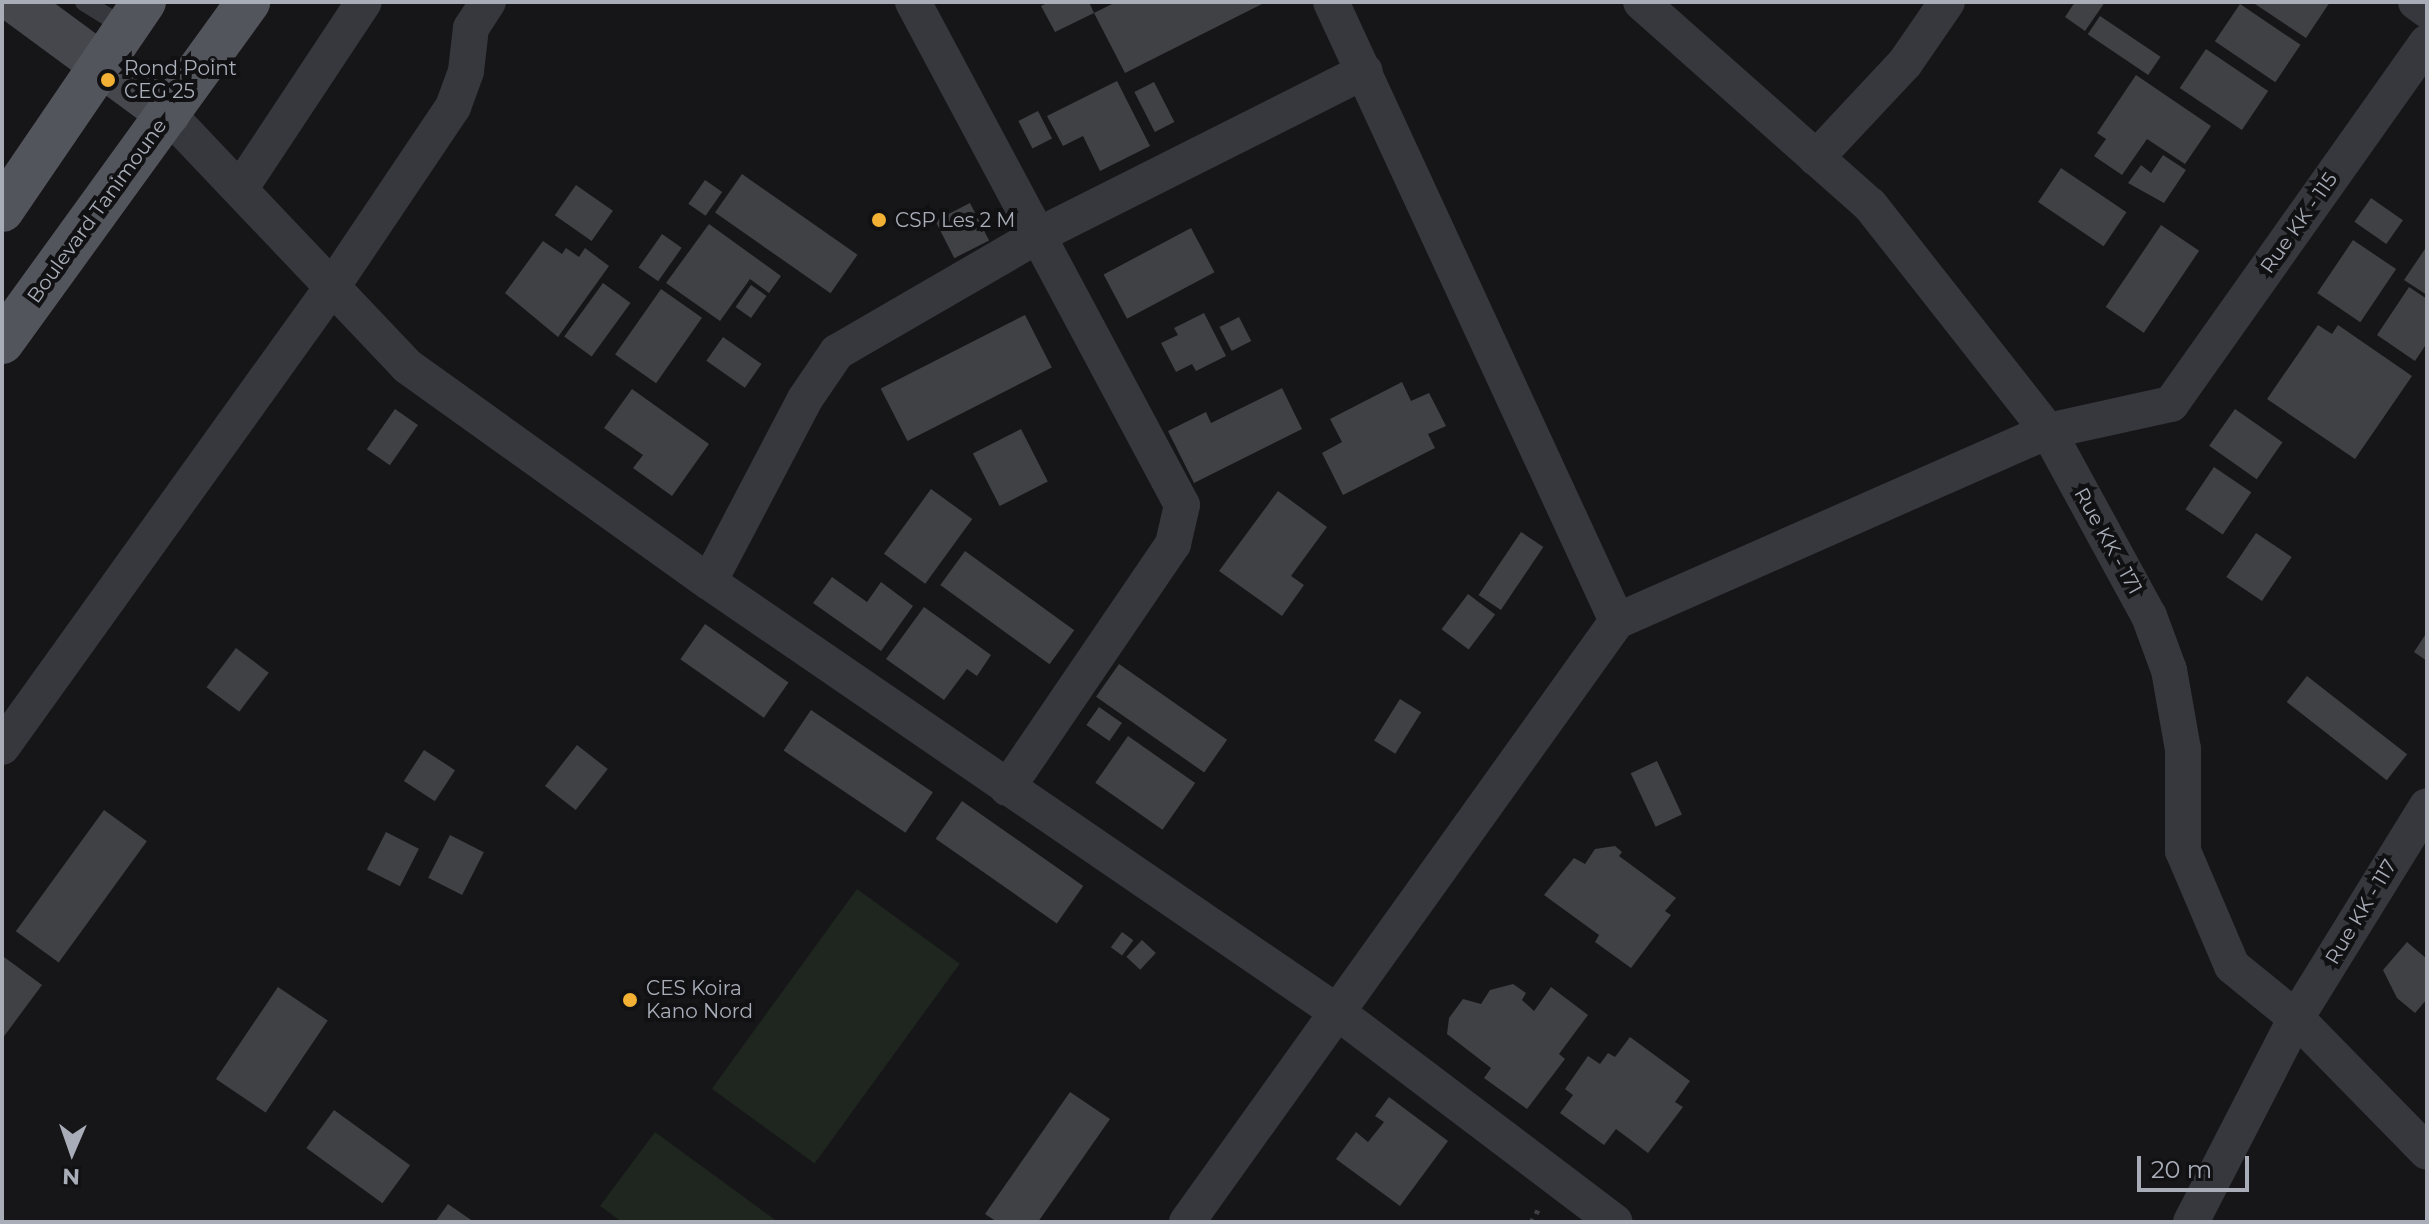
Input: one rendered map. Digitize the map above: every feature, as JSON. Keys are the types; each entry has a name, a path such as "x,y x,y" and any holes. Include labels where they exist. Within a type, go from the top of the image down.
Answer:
{"main road":[{"path":"16,2 168,114"},
{"name":"Boulevard Tanimoune","path":"2,342 248,2"},
{"path":"2,210 135,15"}],"street":[{"path":"240,189 364,2"},
{"path":"2,747 332,287 453,107 466,71 471,28 488,2"},
{"path":"913,2 1183,515 1173,544 1007,788"},
{"path":"1331,2 1617,621"},
{"name":"Rue KK - 171","path":"1641,2 1870,205 2048,431 2149,616 2169,670 2183,749 2183,851 2232,966 2296,1018 2427,1152"},
{"path":"1816,158 1905,63 1947,2"},
{"path":"2416,2 2427,10"},
{"name":"Rue KK - 115","path":"2048,431 2171,404 2427,42"},
{"path":"709,582 805,399 837,352 1035,237 1365,71"},
{"path":"168,114 407,366 709,582 1337,1012 1615,1222"},
{"path":"1187,1222 1617,621 2048,431"},
{"name":"Rue KK - 117","path":"2191,1222 2296,1018 2427,806"}],"lane":[{"path":"84,2 135,15"}],"shaded area":[{"path":"857,889 960,964 815,1163 712,1089"},
{"path":"655,1132 778,1222 622,1222 600,1206"}],"building":[{"path":"1049,2 1089,2 1094,13 1055,32 1041,6"},
{"path":"1116,2 1266,2 1125,73 1094,13"},
{"path":"2075,2 2105,2 2085,31 2065,17"},
{"path":"2252,2 2330,2 2306,38"},
{"path":"2240,4 2301,45 2275,82 2215,41"},
{"path":"2100,16 2161,57 2148,75 2088,34"},
{"path":"2206,49 2268,91 2242,130 2180,88"},
{"path":"2136,75 2211,126 2185,164 2147,139 2122,175 2094,156 2106,139 2097,133"},
{"path":"1117,81 1150,146 1100,171 1083,136 1063,146 1047,116"},
{"path":"1154,82 1174,122 1155,132 1134,92"},
{"path":"1038,111 1052,139 1032,149 1018,121"},
{"path":"2163,155 2186,170 2164,203 2128,183 2141,165 2151,173"},
{"path":"2061,168 2126,212 2104,246 2038,202"},
{"path":"742,174 858,255 831,293 715,213"},
{"path":"705,180 722,192 706,216 688,204"},
{"path":"576,185 613,211 592,241 555,215"},
{"path":"2371,198 2403,220 2386,244 2354,222"},
{"path":"970,203 989,240 954,258 935,221"},
{"path":"709,224 781,276 769,293 750,279 720,321 666,283"},
{"path":"2161,225 2199,251 2144,333 2106,307"},
{"path":"1191,228 1214,272 1127,319 1104,274"},
{"path":"662,234 682,248 658,281 638,268"},
{"path":"2353,240 2396,269 2360,322 2317,293"},
{"path":"543,241 562,254 566,248 579,257 585,248 609,266 558,337 505,293"},
{"path":"2427,246 2427,295 2404,280"},
{"path":"603,283 631,303 592,356 564,336"},
{"path":"751,285 767,296 751,318 736,307"},
{"path":"2409,287 2427,299 2427,343 2415,361 2377,335"},
{"path":"661,289 702,318 656,383 615,355"},
{"path":"1204,313 1226,356 1196,371 1192,364 1176,372 1161,343 1178,335 1174,328"},
{"path":"1025,315 1052,368 907,441 881,389"},
{"path":"1239,317 1251,341 1232,351 1219,327"},
{"path":"2318,325 2332,334 2338,325 2412,376 2355,459 2267,399"},
{"path":"723,337 762,364 745,388 706,361"},
{"path":"1402,382 1411,401 1429,393 1446,426 1428,434 1435,448 1343,495 1322,453 1342,442 1330,419"},
{"path":"1282,388 1302,429 1194,483 1168,431 1206,412 1211,423"},
{"path":"632,389 709,444 672,496 633,468 643,455 604,428"},
{"path":"395,409 418,425 390,465 367,449"},
{"path":"2235,409 2283,442 2257,479 2209,446"},
{"path":"1021,429 1048,482 1000,506 973,454"},
{"path":"2214,467 2251,492 2223,534 2185,509"},
{"path":"931,489 972,519 925,584 884,554"},
{"path":"1278,491 1327,527 1291,576 1304,585 1282,616 1219,571"},
{"path":"1521,532 1543,547 1501,610 1479,595"},
{"path":"2256,533 2292,557 2262,601 2226,577"},
{"path":"965,551 1074,630 1050,664 940,585"},
{"path":"832,577 867,602 881,582 913,606 881,651 813,603"},
{"path":"1468,594 1495,614 1469,650 1442,629"},
{"path":"924,607 991,655 977,676 967,669 944,700 886,659"},
{"path":"705,624 789,683 764,718 680,659"},
{"path":"2427,632 2427,661 2414,652"},
{"path":"236,648 269,673 239,712 207,687"},
{"path":"1119,664 1227,740 1204,772 1096,697"},
{"path":"2307,676 2407,754 2387,780 2287,702"},
{"path":"1400,699 1421,712 1395,754 1374,741"},
{"path":"1099,707 1122,723 1109,741 1086,725"},
{"path":"811,710 933,792 905,833 784,751"},
{"path":"1128,736 1195,783 1162,830 1095,783"},
{"path":"577,745 608,769 576,810 545,786"},
{"path":"424,750 455,770 435,801 404,781"},
{"path":"1657,761 1682,814 1656,827 1631,773"},
{"path":"962,801 1083,886 1057,924 936,839"},
{"path":"104,810 147,841 59,963 16,931"},
{"path":"386,832 419,849 400,886 367,869"},
{"path":"450,835 484,852 462,895 428,878"},
{"path":"1615,846 1622,852 1619,856 1676,898 1665,911 1671,915 1631,968 1595,942 1599,935 1544,895 1574,858 1585,864 1595,849"},
{"path":"1122,932 1133,940 1122,956 1111,947"},
{"path":"1142,940 1156,953 1140,970 1126,957"},
{"path":"2407,942 2427,959 2427,999 2415,1013 2397,998 2383,970"},
{"path":"4,957 42,985 2,1039 2,959"},
{"path":"1513,984 1526,993 1522,1000 1534,1011 1551,987 1588,1015 1559,1054 1565,1059 1527,1109 1484,1078 1491,1068 1447,1034 1449,1018 1463,999 1481,1004 1490,990"},
{"path":"278,987 328,1021 266,1113 216,1079"},
{"path":"1630,1037 1690,1081 1675,1102 1683,1107 1648,1153 1616,1129 1604,1145 1560,1113 1573,1095 1565,1089 1588,1056 1600,1064 1608,1053 1615,1057"},
{"path":"1070,1092 1110,1119 1038,1222 997,1222 985,1214"},
{"path":"1389,1097 1448,1141 1400,1206 1336,1159 1356,1132 1368,1142 1384,1122 1375,1116"},
{"path":"334,1110 410,1165 382,1203 306,1148"},
{"path":"448,1204 474,1222 435,1222"}],"place":[{"name":"Rond Point CEG 25","path":"108,80"},
{"name":"CSP Les 2 M","path":"879,220"},
{"name":"CES Koira Kano Nord","path":"630,1000"}]}
